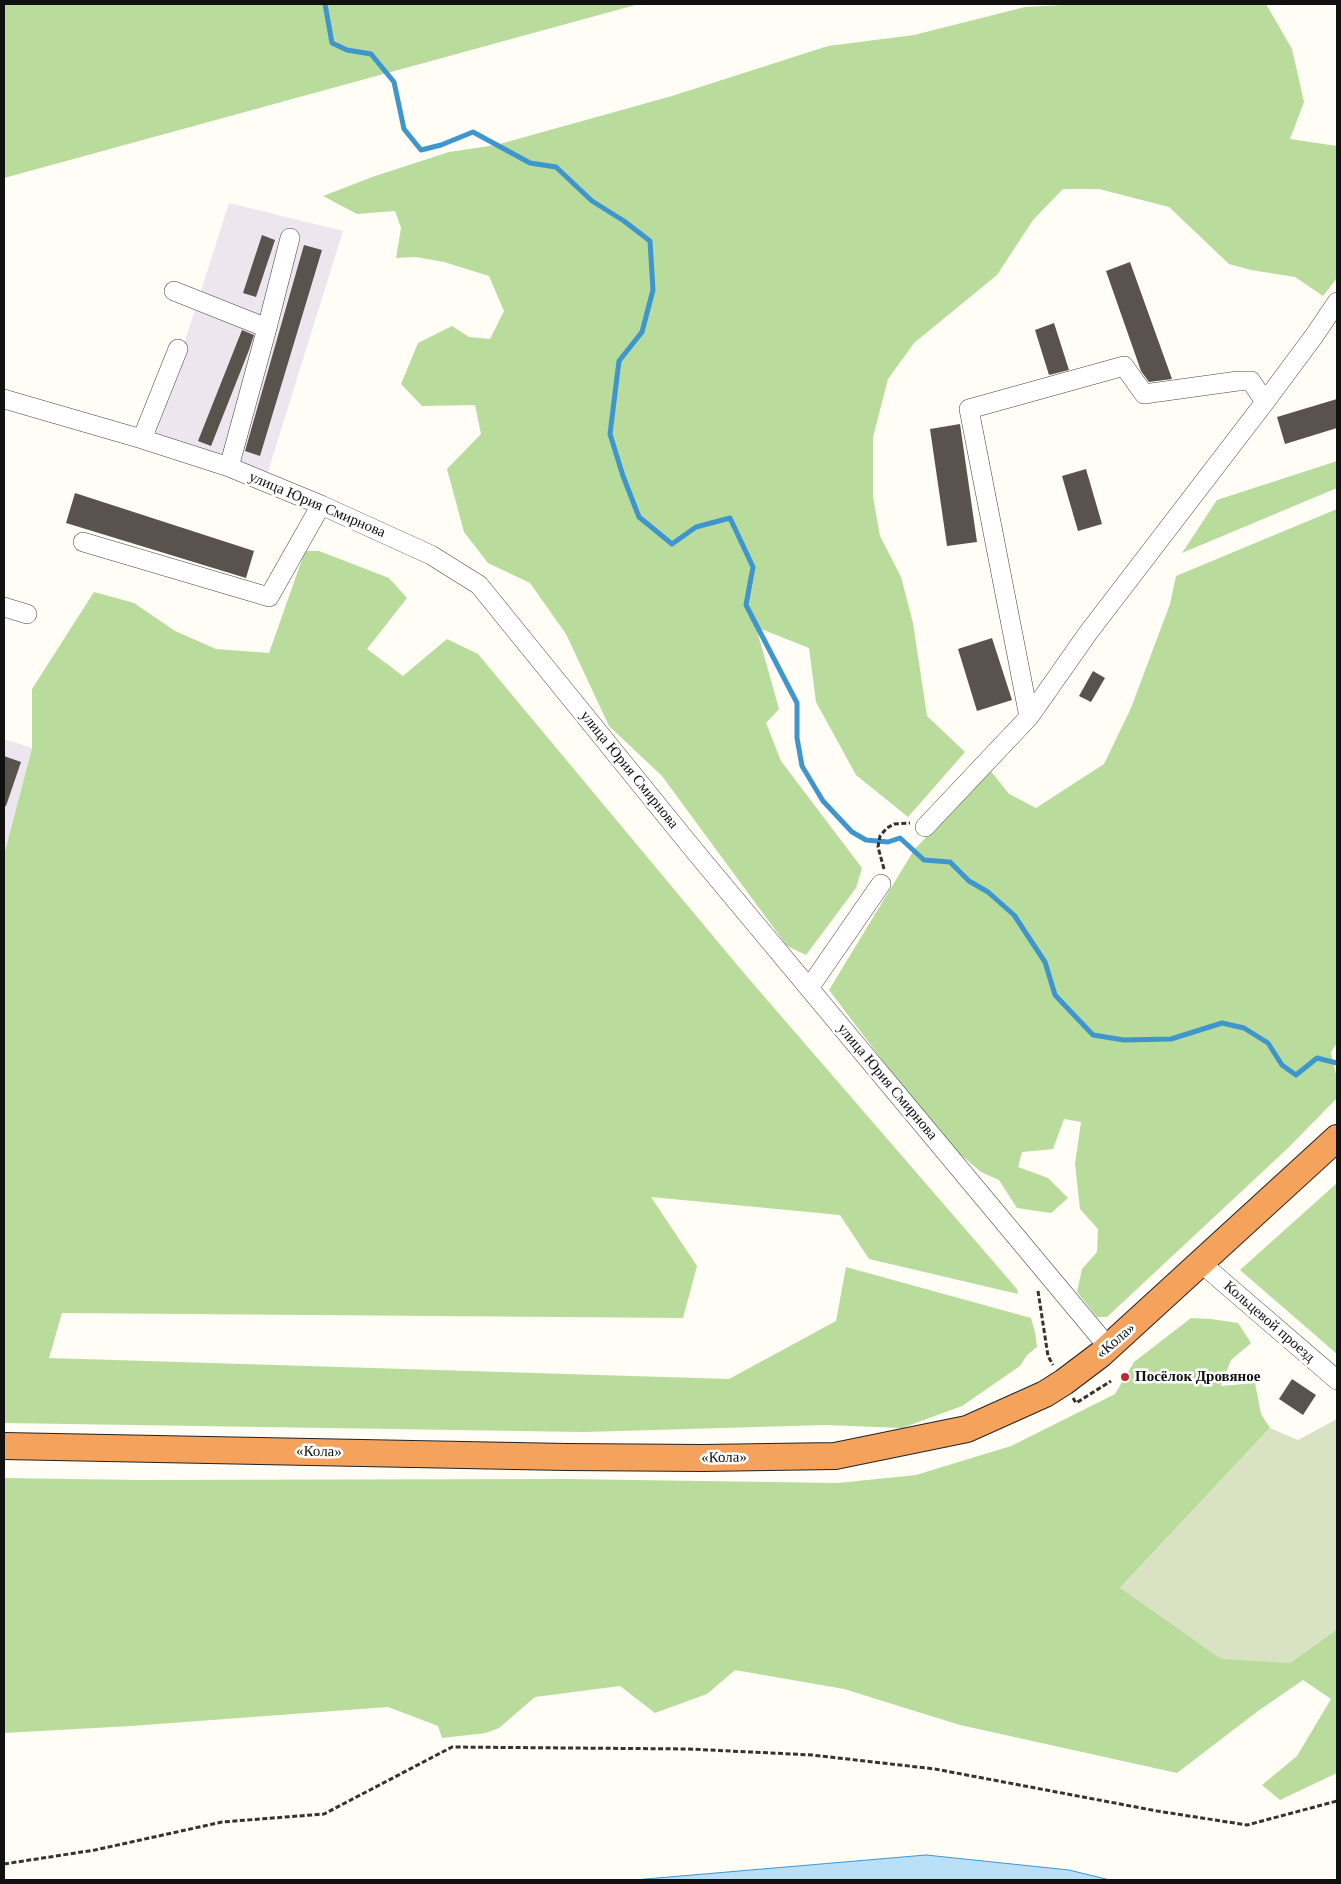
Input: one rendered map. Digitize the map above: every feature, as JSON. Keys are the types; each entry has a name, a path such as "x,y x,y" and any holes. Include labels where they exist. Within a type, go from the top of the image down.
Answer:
{"highway":[{"name":"«Кола»","path":"4,1446 556,1457 703,1458 835,1456 967,1429 1011,1411 1045,1394 1109,1348 1337,1138"}],"street":[{"path":"229,467 268,328 290,238"},
{"path":"174,291 268,328"},
{"path":"925,827 1029,717 1088,632 1314,336 1337,302"},
{"path":"142,439 178,350"},
{"path":"1029,717 969,409 1124,366 1144,394 1238,380 1252,381 1264,402"},
{"name":"улица Юрия Смирнова","path":"4,399 142,439 229,467 321,505 430,555 479,585 687,841 1109,1348"},
{"path":"83,542 269,597 321,505"},
{"path":"4,607 27,614"},
{"path":"809,988 881,884"},
{"name":"Кольцевой проезд","path":"1201,1263 1337,1380"}],"path":[{"path":"881,884 884,873 878,847 880,836 887,828 894,824 915,822 925,827"},
{"path":"1038,1287 1048,1356 1076,1403 1111,1381"},
{"path":"4,1864 95,1850 222,1822 324,1814 452,1747 689,1749 812,1755 935,1769 1157,1811 1247,1825 1337,1801"}],"shaded area":[{"path":"229,203 343,231 268,472 155,435"},
{"path":"4,739 32,748 4,855"}],"green space":[{"path":"4,4 639,4 4,178"},
{"path":"1082,4 1266,4 1292,49 1304,102 1290,139 1337,146 1337,278 1323,296 1295,277 1251,270 1229,264 1169,207 1099,189 1063,189 1033,220 997,275 914,343 888,379 873,437 873,497 880,536 901,577 913,623 927,716 965,752 908,817 856,775 816,702 809,648 756,627 779,709 766,723 781,761 862,868 856,888 806,955 787,946 662,776 609,726 566,634 530,583 488,563 464,532 447,469 481,434 475,405 422,406 401,384 418,343 452,326 469,337 490,339 504,311 489,276 444,262 416,257 396,258 401,228 395,211 357,214 323,196 375,176 449,152 496,145 672,96 828,46 914,35 1025,7"},
{"path":"1337,461 1337,488 1182,553 1217,500"},
{"path":"1337,509 1337,1043 1331,1052 1337,1079 1337,1098 1288,1148 1107,1317 1097,1317 1077,1292 1082,1269 1097,1252 1098,1229 1080,1209 1075,1164 1081,1122 1064,1119 1053,1149 1022,1152 1018,1167 1048,1178 1068,1198 1051,1213 1017,1208 999,1180 981,1172 942,1139 829,990 914,850 990,770 1009,794 1036,808 1104,764 1131,708 1170,604 1176,576"},
{"path":"305,551 319,551 389,578 407,598 367,649 403,676 447,639 478,654 743,972 1017,1289 1018,1294 869,1259 840,1215 651,1197 697,1266 683,1318 62,1313 49,1358 729,1379 836,1321 846,1267 1031,1318 1037,1347 1027,1355 1020,1366 962,1406 902,1428 826,1425 584,1432 4,1423 4,855 32,748 32,689 94,592 134,603 175,631 216,649 269,653"},
{"path":"1337,1183 1337,1354 1240,1270"},
{"path":"1191,1318 1238,1323 1251,1343 1231,1360 1221,1386 1255,1383 1261,1414 1270,1428 1120,1588 1290,1663 1337,1629 1337,1773 1280,1800 1262,1785 1297,1756 1331,1699 1303,1680 1258,1711 1177,1773 960,1725 844,1689 735,1670 707,1694 655,1713 620,1686 535,1697 499,1728 486,1733 442,1738 438,1726 388,1707 131,1726 4,1733 4,1478 140,1480 566,1479 838,1483 916,1475 1011,1446 1115,1394 1134,1362"},
{"path":"1337,1419 1337,1629 1290,1663 1221,1659 1120,1588 1270,1428 1298,1440"}],"water":[{"path":"926,1855 1069,1870 1110,1880 634,1880"}],"building":[{"path":"262,235 275,240 256,297 243,293"},
{"path":"304,245 322,250 260,456 245,451"},
{"path":"1130,262 1172,379 1149,382 1141,371 1106,271"},
{"path":"1054,323 1069,370 1049,375 1035,330"},
{"path":"242,330 254,335 211,446 198,441"},
{"path":"1337,399 1337,428 1285,444 1277,417"},
{"path":"960,424 977,542 947,546 930,429"},
{"path":"1086,469 1102,524 1078,531 1062,476"},
{"path":"75,493 254,551 246,578 66,523"},
{"path":"992,638 1012,700 977,711 958,649"},
{"path":"1093,671 1105,678 1091,702 1079,696"},
{"path":"4,756 21,762 6,806 4,806"},
{"path":"1292,1379 1316,1395 1303,1415 1279,1399"}],"waterway":[{"path":"325,4 332,43 347,50 371,54 394,82 404,129 421,150 441,145 473,132 530,163 556,167 592,201 624,221 650,241 653,290 642,332 619,361 610,434 623,476 639,517 672,544 696,527 730,518 753,567 746,605 797,703 797,738 802,766 823,801 852,832 866,840 888,842 900,838 924,860 950,862 969,881 988,892 1014,915 1045,962 1055,995 1093,1035 1124,1040 1171,1039 1222,1023 1244,1028 1268,1043 1282,1065 1296,1075 1317,1058 1337,1063"}],"place":[{"name":"Посёлок Дровяное","path":"1125,1377"}]}
